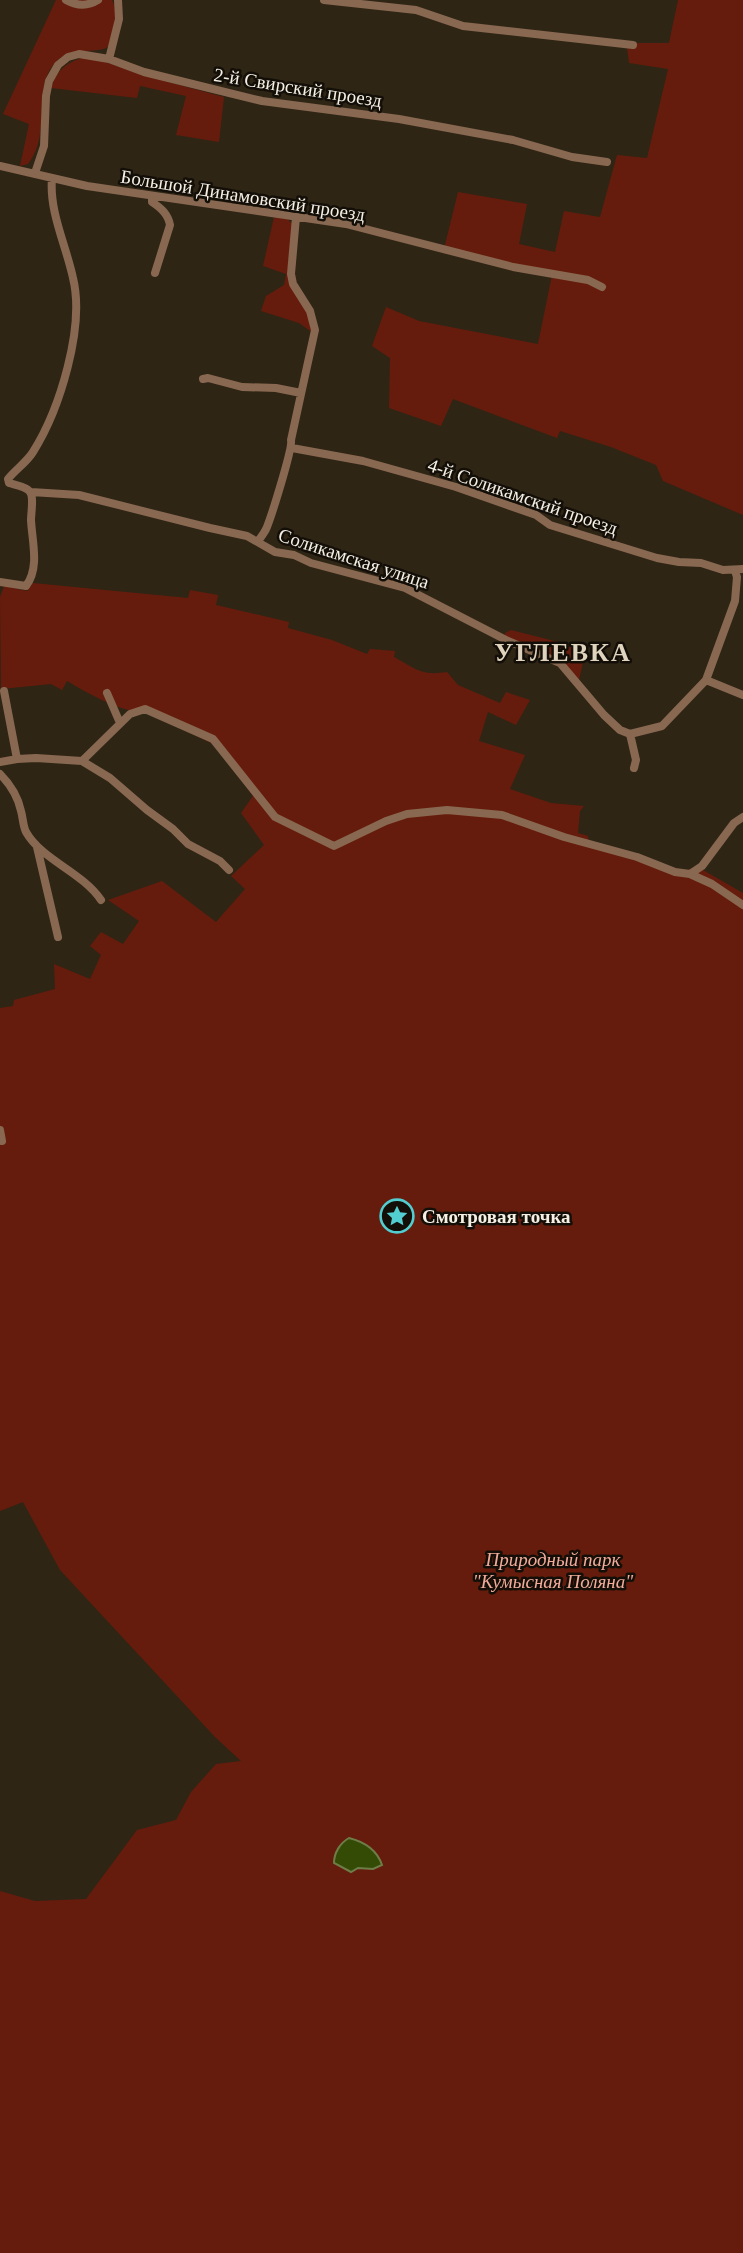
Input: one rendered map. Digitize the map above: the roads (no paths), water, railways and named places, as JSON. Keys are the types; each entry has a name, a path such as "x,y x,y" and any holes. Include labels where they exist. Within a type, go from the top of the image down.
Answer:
{"street":[{"path":"66,0 75,5 85,5 98,0"},
{"path":"109,59 119,19 118,0"},
{"path":"324,0 416,10 451,23 482,29 633,45"},
{"name":"2-й Свирский проезд","path":"35,173 44,146 47,89 58,65 68,57 79,54 109,59 144,72 262,101 399,119 513,140 572,157 607,162"},
{"name":"Большой Динамовский проезд","path":"0,166 152,197 346,224 513,267 588,280 602,287"},
{"path":"0,582 26,586 33,568 31,492 4,479 23,466 34,452 57,403 76,328 74,279 56,218 52,178"},
{"path":"152,197 152,202 162,209 170,225 155,273"},
{"path":"258,541 266,530 292,448 291,440 315,330 310,311 293,284 291,274 296,217"},
{"path":"203,379 242,387 276,388 301,393"},
{"name":"4-й Соликамский проезд","path":"292,448 363,461 456,487 536,515 550,525 657,558 701,563 723,570 739,570"},
{"name":"Соликамская улица","path":"31,492 79,495 247,536 275,552 405,588 508,641 560,663 604,715 620,730 629,734"},
{"path":"634,768 636,760 629,734 662,726 706,680 739,602 739,570"},
{"path":"706,680 743,695"},
{"path":"4,691 17,759"},
{"path":"107,693 120,723"},
{"path":"82,761 130,714 145,709 213,739 275,817 334,846 407,814 447,810 502,815 564,837 637,857 674,873 690,874 712,884 743,905"},
{"path":"0,762 17,759 82,761 110,778 188,844 220,861 229,870"},
{"path":"0,774 14,790 24,830 37,847 94,890 102,900"},
{"path":"690,874 702,866 734,823 743,817"},
{"path":"37,847 58,937"},
{"path":"0,1130 2,1141"}],"place":[{"name":"Смотровая точка","path":"397,1216"}],"district":[{"name":"УГЛЕВКА","path":"563,652"}],"park label":[{"name":"Природный парк \"Кумысная Поляна\"","path":"553,1570"}]}
